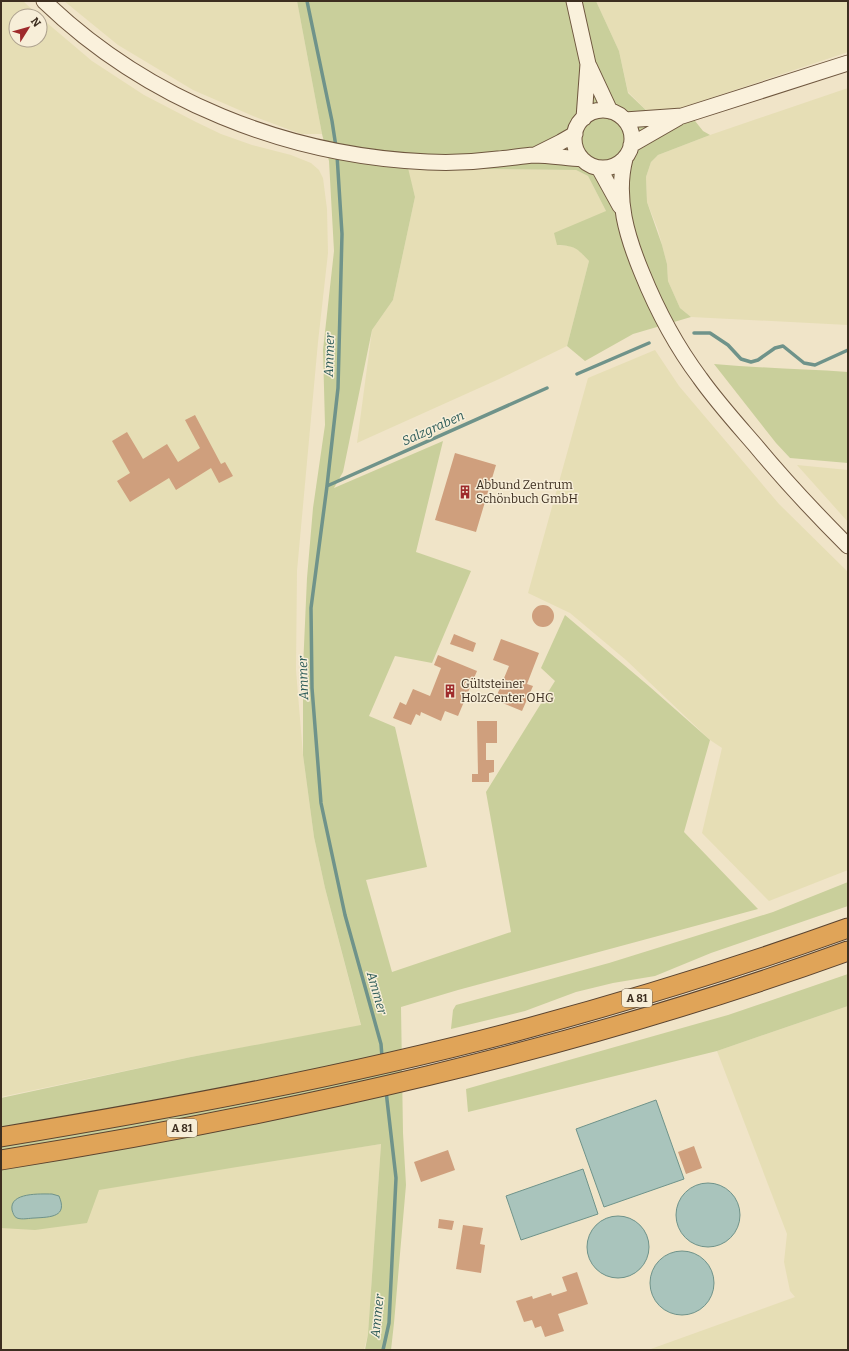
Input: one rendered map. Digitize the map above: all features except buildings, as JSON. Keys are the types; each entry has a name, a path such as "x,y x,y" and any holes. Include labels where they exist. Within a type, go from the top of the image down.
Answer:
{"highway":[{"name":"A 81","path":"1,1137 187,1104 360,1069 421,1055 636,998 740,965 848,928"},
{"name":"A 81","path":"1,1160 190,1126 362,1090 515,1054 640,1019 746,986 848,951"}],"street":[{"path":"44,1 102,50 136,73 175,95 206,110 240,124 279,137 319,148 386,159 447,162 534,156 582,159"},
{"path":"574,1 588,64 610,111"},
{"path":"625,120 682,116 848,63"},
{"path":"584,118 588,64"},
{"path":"622,209 622,169 628,152 632,135 625,120 610,111 593,112 584,118 577,128 574,139 576,150 582,159 590,165 599,168 613,167 621,163 628,152 682,116"},
{"path":"534,156 575,134"},
{"path":"599,168 622,209 633,250 651,294 662,316 700,378 724,410 791,487 848,546"}],"shaded area":[{"path":"1,1 23,1 30,8 8,8 8,48 48,48 48,24 92,61 144,95 221,134 252,145 291,155 311,163 319,170 323,178 327,209 328,253 318,342 297,571 296,670 303,755 314,837 325,888 361,1026 191,1057 1,1097"},
{"path":"64,1 297,1 322,134 301,134 258,118 193,90 118,45"},
{"path":"596,1 848,1 848,52 684,107 649,113 628,92 619,51"},
{"path":"848,88 848,325 691,317 680,308 668,281 667,264 658,230 647,202 646,177 651,162 658,155 710,135"},
{"path":"407,168 576,170 588,176 606,211 557,245 571,246 581,252 589,261 567,346 497,380 357,443 372,330 393,300 415,197"},
{"path":"655,350 679,386 779,504 848,572 848,870 769,901 702,833 722,748 710,740 626,660 570,613 528,593 588,378"},
{"path":"797,465 848,470 848,522"},
{"path":"848,1006 848,1350 648,1350 795,1297 790,1291 784,1262 787,1234 717,1051"},
{"path":"381,1144 368,1334 364,1350 1,1350 1,1227 100,1186"}],"green space":[{"path":"297,1 596,1 619,51 628,93 649,113 684,107 703,131 710,135 658,155 651,162 646,177 647,202 662,245 667,264 668,281 680,308 691,317 633,334 585,361 567,346 589,261 575,248 557,245 554,233 606,211 588,176 576,170 408,168 415,197 393,300 372,330 343,472 334,488 443,441 416,552 471,571 432,663 395,656 369,716 395,727 427,867 366,880 392,972 511,932 486,792 555,681 541,668 565,615 710,740 684,832 758,909 458,990 401,1007 403,1133 406,1185 391,1350 365,1350 368,1334 381,1144 99,1190 87,1223 35,1230 1,1228 1,1098 191,1057 361,1025 325,888 314,837 303,755 303,668 307,578 313,508 325,425 323,350 334,251 329,161 322,134"},
{"path":"714,364 848,372 848,463 790,458 776,443"},
{"path":"848,882 848,906 711,953 655,976 613,983 576,992 525,1011 451,1029 453,1010 456,1005 609,963 773,912"},
{"path":"848,974 848,1006 717,1051 468,1112 466,1089 728,1015"}],"water":[{"path":"656,1100 684,1179 604,1207 576,1129"},
{"path":"583,1169 598,1214 521,1240 506,1196"},
{"path":"708,1183 720,1185 731,1192 738,1203 740,1215 738,1227 731,1238 720,1245 708,1247 696,1245 685,1238 678,1227 676,1215 678,1203 685,1192 696,1185"},
{"path":"52,1194 59,1196 61,1203 60,1212 47,1217 19,1219 15,1217 12,1210 12,1204 15,1200 27,1195"},
{"path":"612,1216 624,1216 640,1225 647,1235 649,1247 647,1259 640,1269 624,1278 612,1278 601,1273 592,1264 587,1253 587,1241 592,1230 601,1221"},
{"path":"682,1251 700,1256 705,1260 709,1265 714,1283 709,1301 705,1306 700,1310 682,1315 664,1310 659,1306 655,1301 650,1283 655,1265 659,1260 664,1256"}],"waterway":[{"name":"Ammer","path":"307,1 336,147"},
{"name":"Ammer","path":"337,155 342,234 338,388 311,608 312,688 321,803 345,915 381,1044 382,1057"},
{"name":"Salzgraben","path":"694,333 710,333 728,345 741,359 751,362 758,360 775,348 783,346 804,363 815,365 848,350"},
{"name":"Salzgraben","path":"577,374 649,343"},
{"name":"Salzgraben","path":"327,486 547,388"},
{"name":"Ammer","path":"383,1350 389,1323 396,1178 386,1091"}],"place":[{"name":"Abbund Zentrum Schönbuch GmbH","path":"465,492"},
{"name":"Gültsteiner HolzCenter OHG","path":"450,691"}]}
